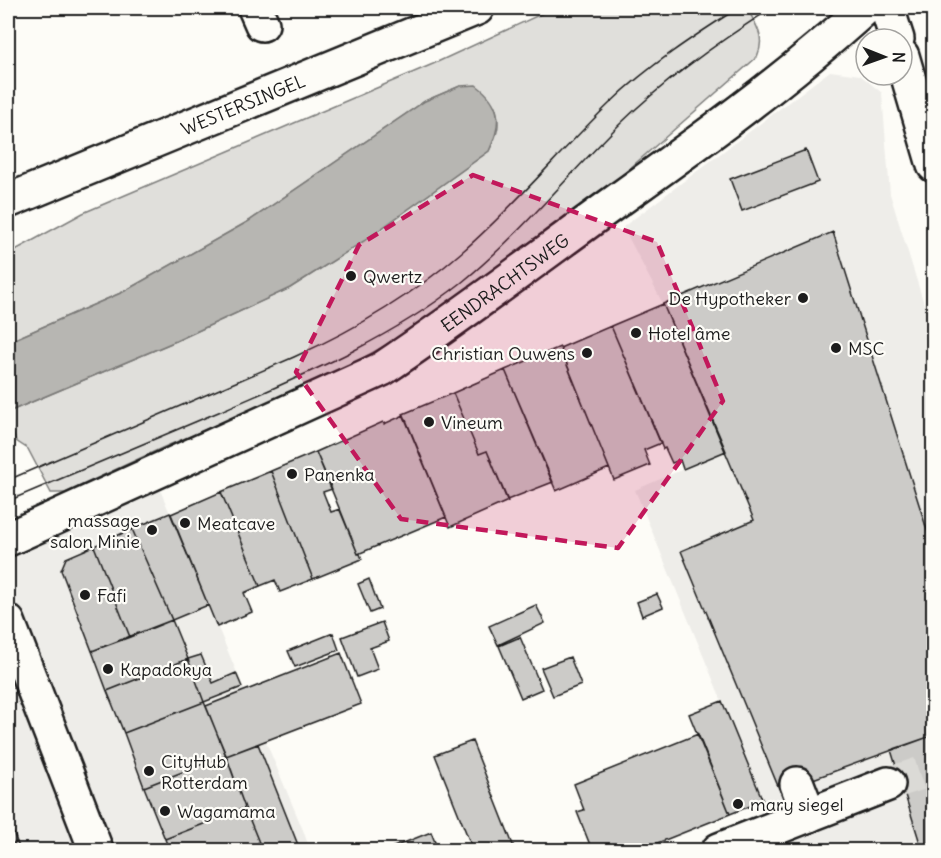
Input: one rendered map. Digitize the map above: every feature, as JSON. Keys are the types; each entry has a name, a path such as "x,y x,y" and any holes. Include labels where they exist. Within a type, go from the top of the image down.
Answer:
{"street":[{"name":"WESTERSINGEL","path":"8,201 477,8"},
{"name":"EENDRACHTSWEG","path":"8,538 382,369 662,168 821,48 865,8"},
{"path":"887,8 893,27"},
{"path":"911,87 933,165"},
{"path":"8,622 96,850"},
{"path":"797,784 809,815"},
{"path":"719,850 888,784"}],"highlighted area":[{"path":"473,175 657,242 723,401 618,548 401,519 296,372 359,245"}],"shaded area":[{"path":"554,8 747,8 759,31 760,50 757,57 621,176 438,312 386,345 329,377 162,448 65,493 51,493 28,449 16,441 8,419 8,412 176,341 290,288 364,241 489,151 498,129 495,106 460,86 425,101 249,221 123,292 8,342 8,254 83,213 433,64"},
{"path":"830,71 854,74 854,87 875,87 882,93 890,194 933,333 933,850 773,850 788,842 763,801 635,490 725,451 663,304 623,227"},
{"path":"476,85 491,100 497,115 496,132 489,151 364,241 290,288 176,341 8,412 8,342 123,292 249,221 425,101 460,86"},
{"path":"158,485 310,850 8,850 8,554"}],"building":[{"path":"806,150 818,182 742,211 730,179"},
{"path":"833,232 934,552 934,735 780,791 681,551 754,520 663,304"},
{"path":"663,304 726,451 683,469 680,460 672,463 665,448 663,449 611,326"},
{"path":"611,326 661,443 644,450 650,465 614,480 560,348"},
{"path":"560,347 609,468 556,491 505,370"},
{"path":"505,370 553,482 507,500 487,451 479,454 453,393"},
{"path":"453,393 479,454 487,451 508,501 450,527 403,414"},
{"path":"404,415 446,517 358,554 316,452"},
{"path":"316,452 332,489 323,492 331,512 340,509 362,559 313,579 271,471"},
{"path":"271,471 313,579 280,592 275,580 260,586 221,492"},
{"path":"221,492 260,586 244,593 252,612 217,627 171,514"},
{"path":"170,513 208,605 172,620 132,529"},
{"path":"132,529 172,620 130,637 94,546"},
{"path":"94,546 130,637 92,651 61,570 66,558"},
{"path":"369,579 380,609 370,613 358,584"},
{"path":"657,594 663,607 642,616 637,602"},
{"path":"536,605 545,623 498,645 489,626"},
{"path":"172,620 188,659 107,691 92,651"},
{"path":"382,622 389,641 370,648 378,669 357,677 342,637"},
{"path":"333,633 339,650 295,667 288,651"},
{"path":"520,637 542,689 521,698 499,646"},
{"path":"341,653 361,704 226,756 206,706"},
{"path":"201,655 213,683 236,673 242,687 204,702 188,659"},
{"path":"570,657 581,685 553,696 541,668"},
{"path":"188,659 204,702 124,733 107,691"},
{"path":"722,701 763,801 730,814 689,714"},
{"path":"204,702 226,755 144,787 124,733"},
{"path":"698,734 730,814 640,850 592,850 577,812 584,810 574,784"},
{"path":"934,735 934,850 901,850 920,843 891,750"},
{"path":"472,741 515,850 473,850 435,755"},
{"path":"258,744 300,850 262,850 245,808 226,756"},
{"path":"226,755 245,808 165,839 144,787"},
{"path":"245,808 262,850 169,850 165,839"},
{"path":"8,818 17,842 8,845"},
{"path":"431,832 438,850 386,850"},
{"path":"17,842 20,850 8,850 8,845"}],"tunnel":[{"path":"888,784 934,769"}],"tram line":[{"path":"8,480 294,357 361,323 403,297 463,251 640,76 738,8"},
{"path":"8,501 283,384 345,355 405,322 483,265 601,143 656,91 713,47 772,8"}],"place":[{"name":"Qwertz","path":"351,276"},
{"name":"De Hypotheker","path":"803,298"},
{"name":"Hotel âme","path":"636,333"},
{"name":"MSC","path":"836,348"},
{"name":"Christian Ouwens","path":"587,353"},
{"name":"Vineum","path":"429,422"},
{"name":"Panenka","path":"292,474"},
{"name":"Meatcave","path":"185,523"},
{"name":"massage salon Minie","path":"152,530"},
{"name":"Fafi","path":"85,595"},
{"name":"Kapadokya","path":"108,669"},
{"name":"CityHub Rotterdam","path":"149,771"},
{"name":"mary siegel","path":"738,804"},
{"name":"Wagamama","path":"165,811"}]}
